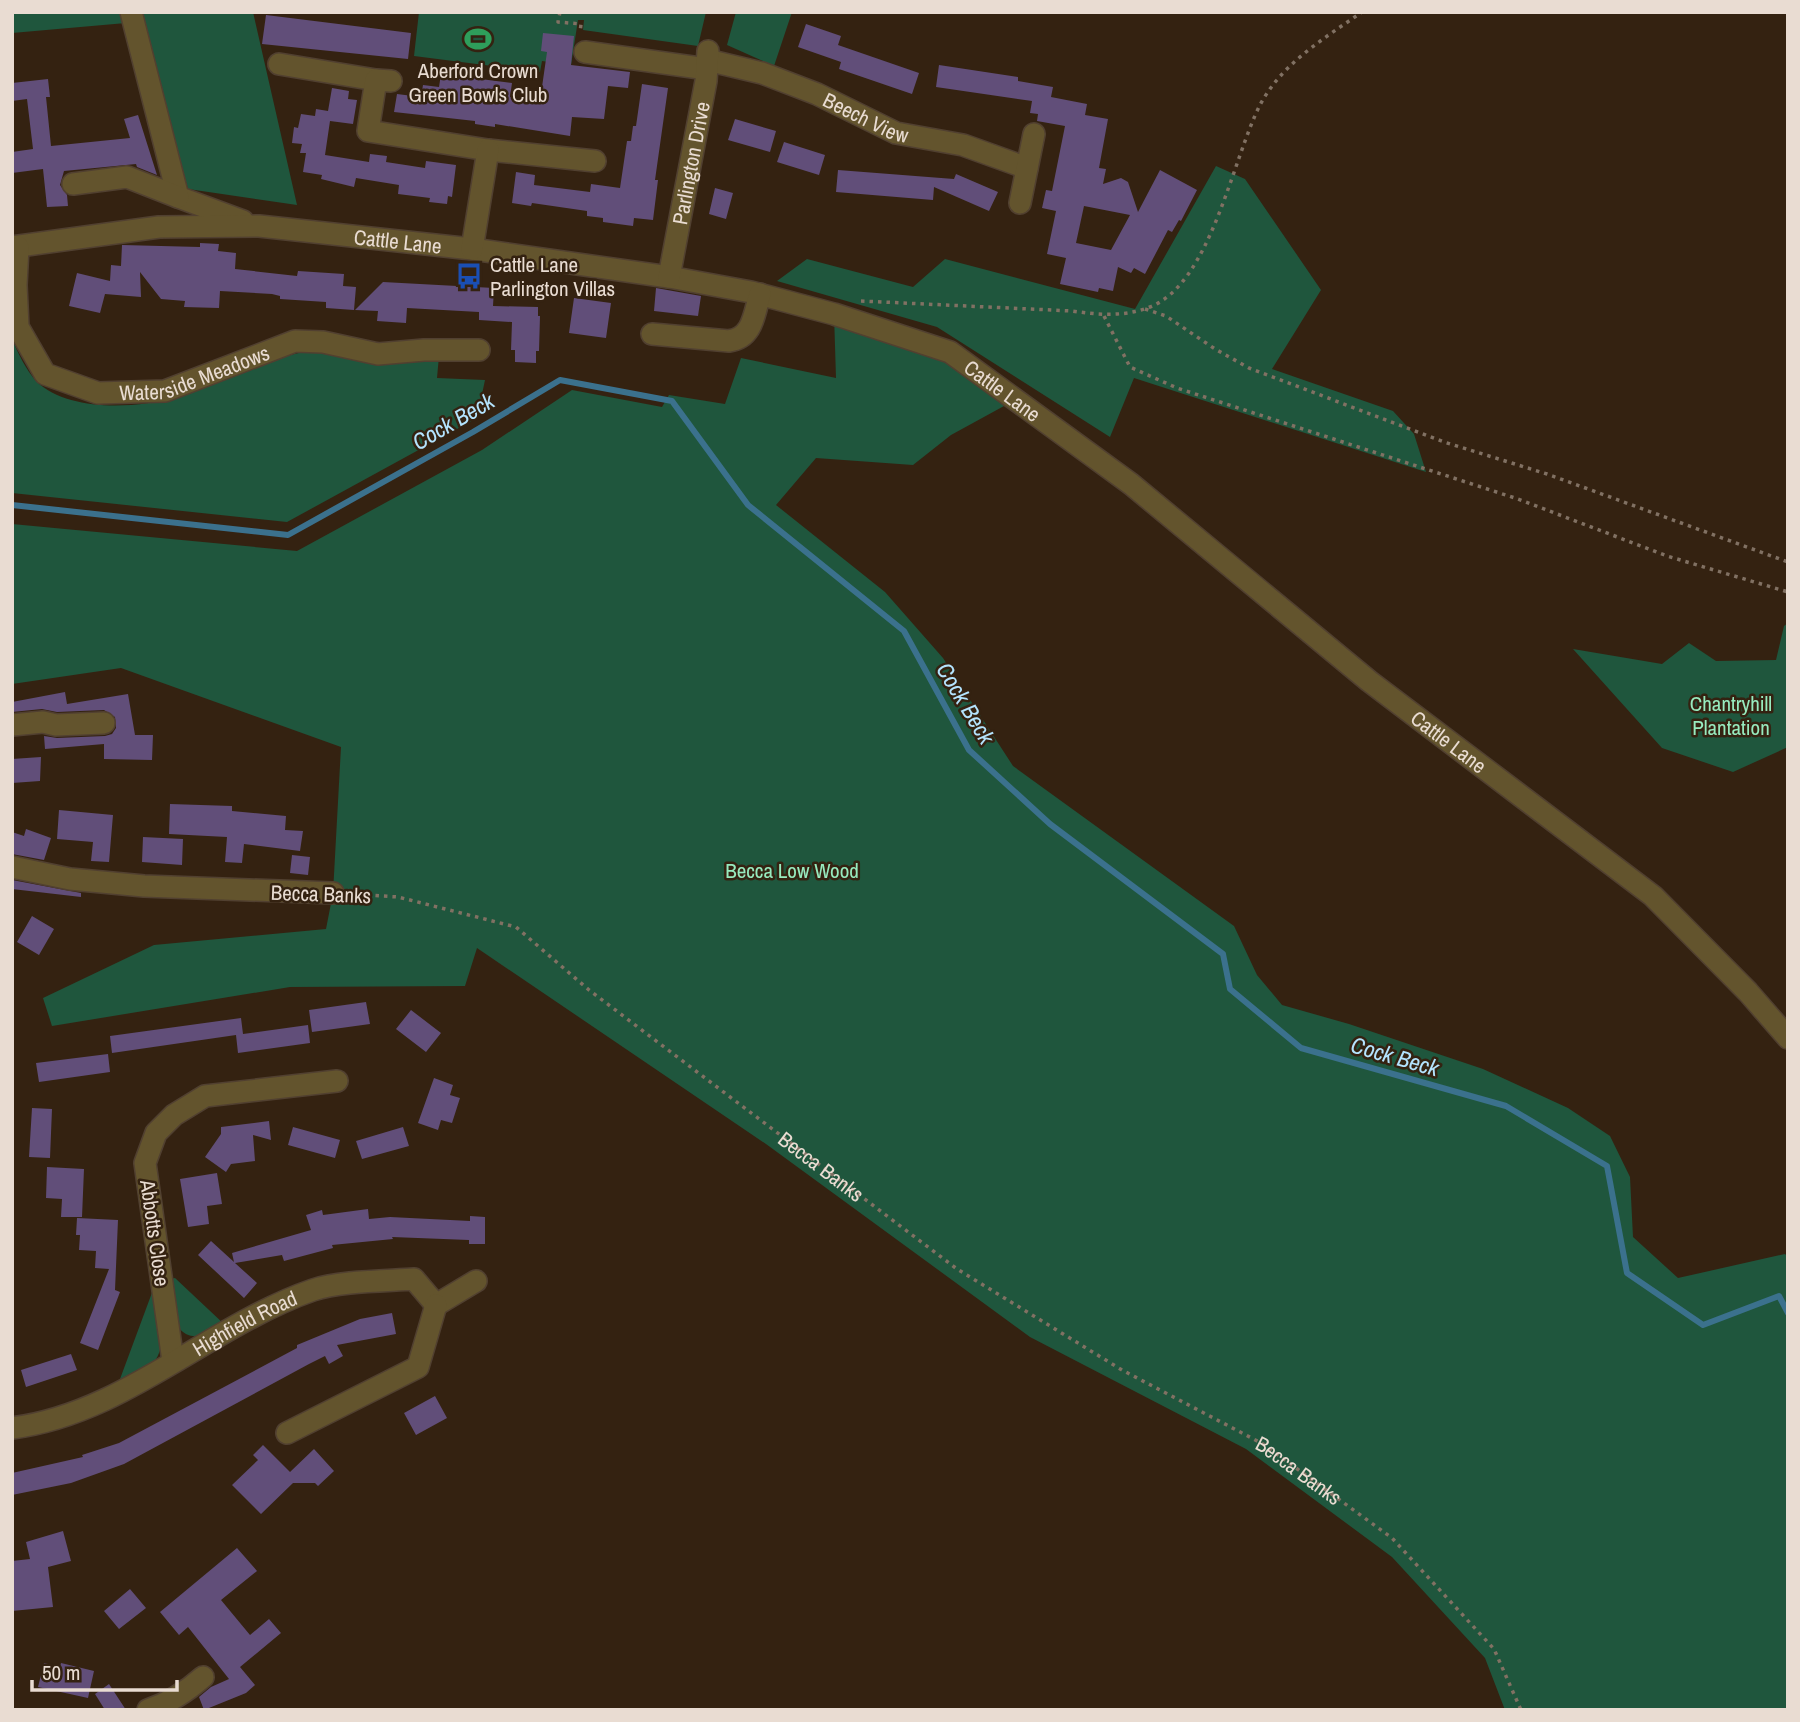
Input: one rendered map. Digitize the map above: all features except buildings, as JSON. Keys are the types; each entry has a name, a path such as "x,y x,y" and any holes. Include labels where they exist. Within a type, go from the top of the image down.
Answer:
{"street":[{"path":"131,12 178,198"},
{"name":"Beech View","path":"585,52 707,60 762,73 817,94 896,133 963,145 1027,169"},
{"name":"Parlington Drive","path":"669,277 707,60"},
{"path":"279,64 384,80 369,131 488,150 595,161"},
{"path":"1020,203 1034,134"},
{"path":"472,249 488,150"},
{"path":"73,184 127,177 259,226"},
{"name":"Cattle Lane","path":"15,247 159,227 259,226 472,249 669,277 760,294 834,314 950,352 1131,484 1369,681 1653,896 1748,992 1788,1038"},
{"name":"Waterside Meadows","path":"15,247 18,327 45,374 98,393 165,391 295,341 323,342 378,354 424,350 479,350"},
{"path":"652,334 739,340 748,332 760,294"},
{"path":"12,725 43,722 56,726 104,723"},
{"name":"Becca Banks","path":"12,867 70,879 144,886 333,894"},
{"name":"Abbotts Close","path":"173,1361 145,1163 156,1133 174,1115 205,1096 337,1081"},
{"name":"Highfield Road","path":"12,1428 35,1425 74,1413 123,1391 269,1308 316,1289 414,1279 436,1305"},
{"path":"287,1433 418,1367 436,1305 476,1281"},
{"path":"148,1710 188,1690 203,1677"}],"path":[{"path":"560,12 558,22 581,24 585,52"},
{"path":"849,301 1072,310 1104,316 1143,309 1172,294 1187,279 1205,244 1261,104 1280,75 1312,47 1362,12"},
{"path":"1143,309 1166,316 1215,349 1250,368 1444,442 1547,474 1788,562"},
{"path":"1104,316 1130,367 1177,388 1518,499 1667,556 1788,592"},
{"name":"Becca Banks","path":"333,894 398,897 516,927 589,990 957,1269 1122,1370 1264,1444 1392,1538 1494,1649 1521,1710"}],"green space":[{"path":"12,12 124,12 126,23 12,33"},
{"path":"139,12 253,12 297,205 188,189"},
{"path":"419,12 706,12 698,46 583,30 584,20 578,20 571,65 542,61 540,72 414,56"},
{"path":"736,12 792,12 774,66 727,45"},
{"path":"1216,166 1245,179 1321,290 1272,369 1393,411 1414,434 1426,472 1134,378 1110,437 937,327 777,281 807,259 913,287 945,259 1135,309"},
{"name":"Becca Low Wood","path":"834,314 950,352 1015,400 951,435 913,465 816,458 776,505 885,592 943,658 1013,766 1234,926 1257,975 1282,1005 1349,1024 1483,1069 1568,1108 1610,1136 1630,1177 1633,1237 1678,1278 1785,1254 1788,1257 1788,1710 1505,1710 1485,1658 1392,1557 1246,1449 1030,1337 766,1144 477,948 465,986 290,987 52,1026 43,998 154,945 326,929 333,893 341,747 121,668 12,684 12,524 297,551 482,450 572,390 662,407 669,395 725,404 741,358 836,378"},
{"path":"12,339 22,361 36,381 66,398 103,405 141,404 175,397 274,360 307,351 439,356 437,378 485,380 477,418 287,522 12,493"},
{"name":"Chantryhill Plantation","path":"1788,623 1788,747 1733,772 1662,748 1573,649 1662,664 1689,643 1716,661 1776,660 1784,626"},
{"path":"175,1278 225,1325 200,1336 183,1332 177,1326 169,1279"},
{"path":"153,1290 161,1329 160,1349 157,1358 148,1368 123,1382 120,1379"}],"waterway":[{"name":"Cock Beck","path":"12,505 288,535 473,432 560,380 672,401 748,505 904,631 969,750 1050,824 1223,954 1230,989 1301,1048 1506,1106 1607,1166 1627,1273 1703,1325 1779,1296 1788,1313"}],"place":[{"name":"Aberford Crown Green Bowls Club","path":"478,39"},
{"name":"Cattle Lane Parlington Villas","path":"469,276"}]}
